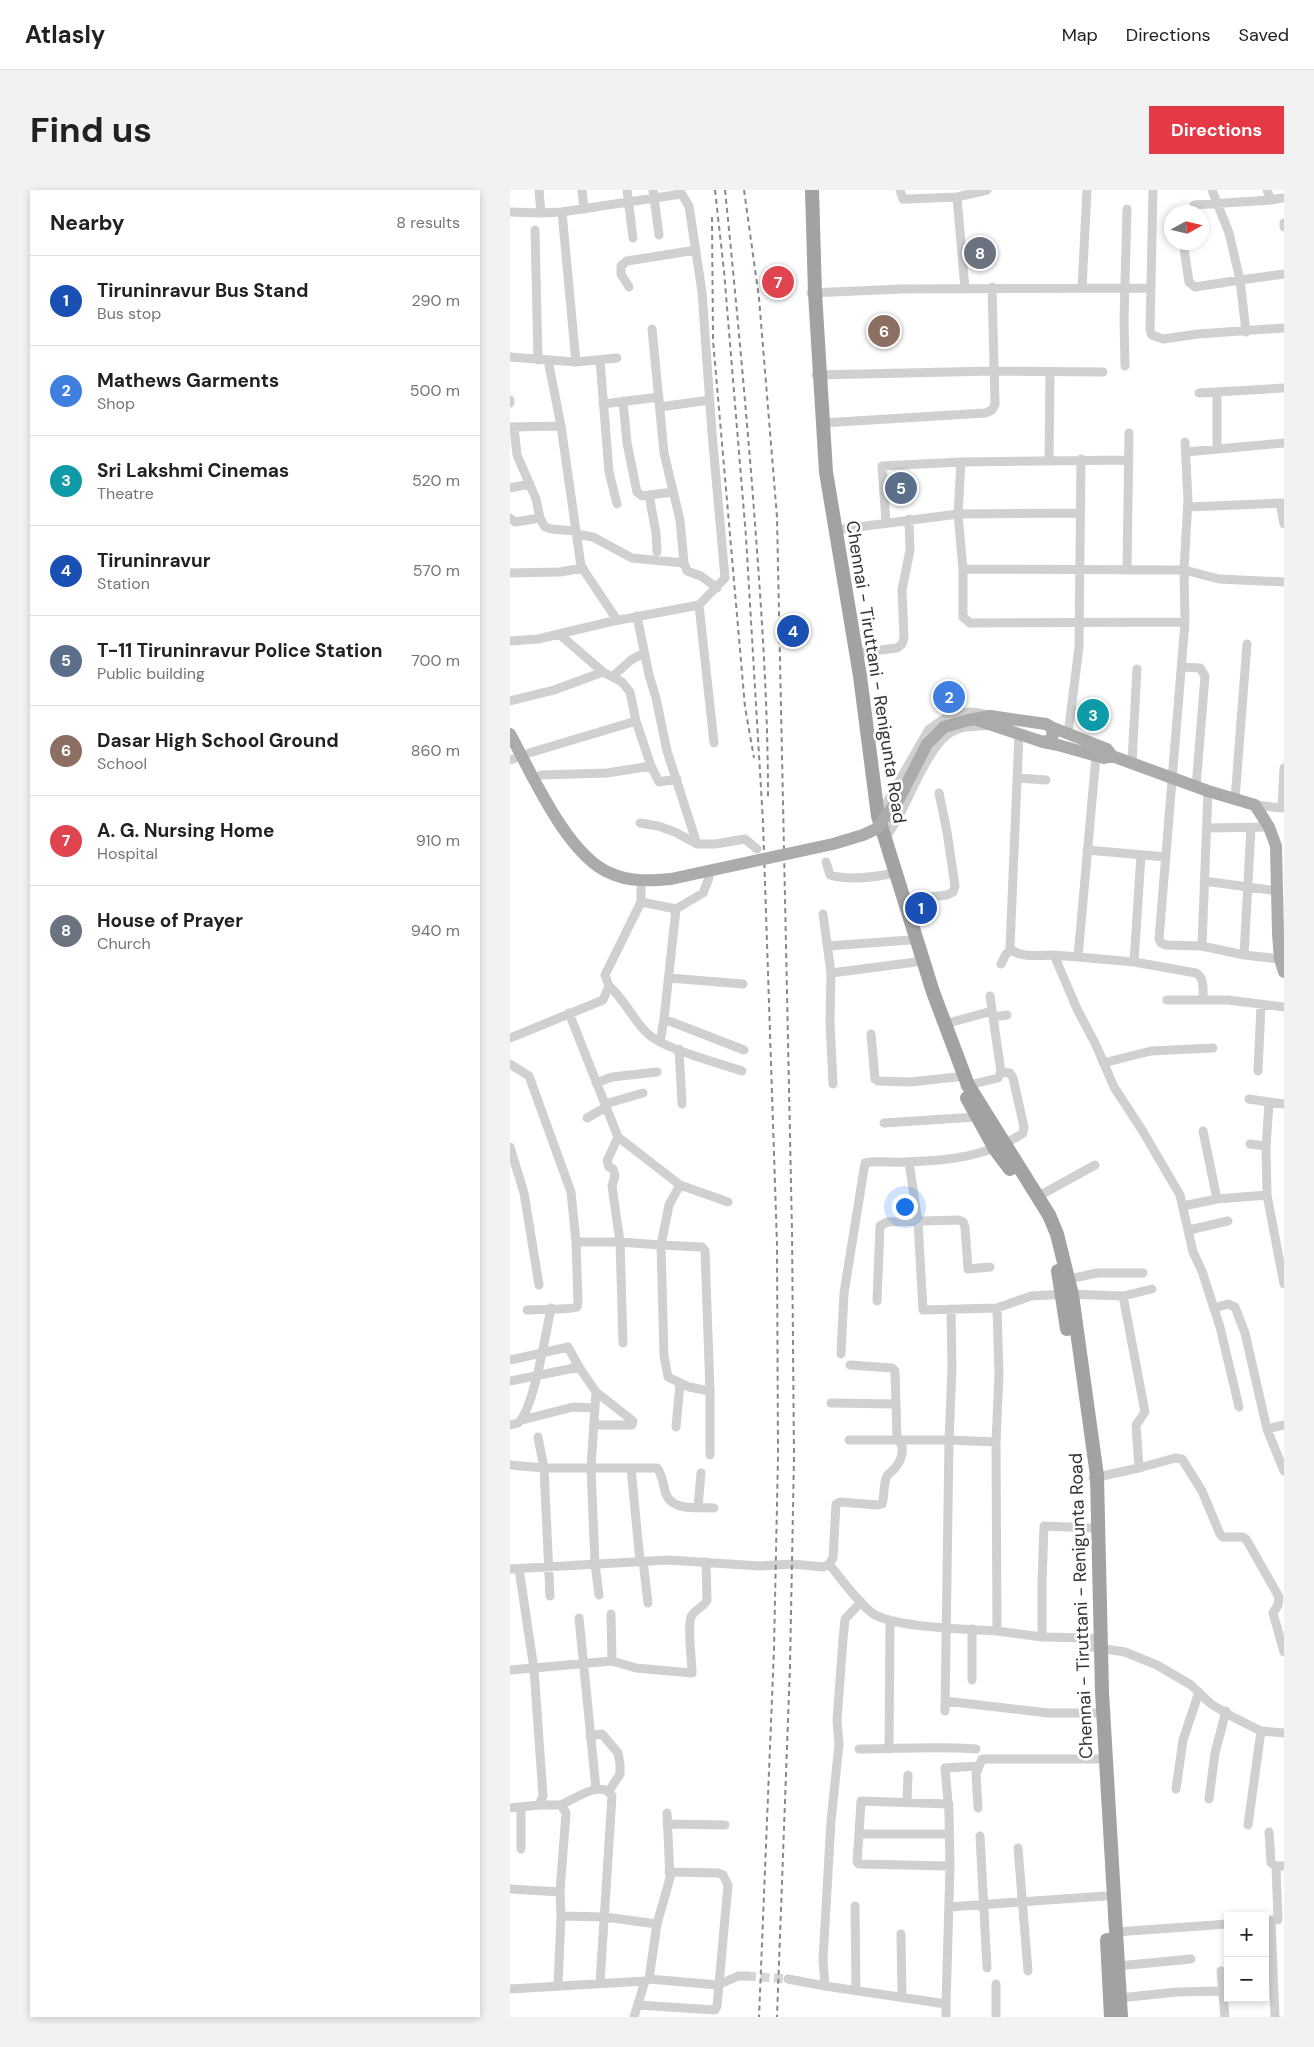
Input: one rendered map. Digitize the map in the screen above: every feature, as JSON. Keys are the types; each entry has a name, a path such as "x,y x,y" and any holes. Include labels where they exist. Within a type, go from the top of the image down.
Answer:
{"highway":[{"name":"Chennai - Tiruttani - Renigunta Road","path":"806,190 822,486 828,530 852,656 873,823 904,900 945,1024 962,1083 1030,1196 1050,1235 1067,1295 1094,1478 1094,1644 1116,1932 1120,2017"},
{"name":"Chennai - Tiruttani - Renigunta Road","path":"812,190 812,293"},
{"name":"Chennai - Tiruttani - Renigunta Road","path":"817,375 826,472 856,653 878,818 910,940 916,962 976,1117 1000,1146 1049,1215 1057,1234 1069,1279 1067,1295"},
{"name":"Chennai - Tiruttani - Renigunta Road","path":"1094,1478 1091,1528 1096,1713 1111,2017"}],"main road":[{"path":"510,734 567,835 584,855 595,866 610,874 630,879 651,881 671,879 833,844 876,829 899,799 927,744 944,727 973,720 1046,724 1107,749 1112,756"},
{"path":"990,721 1043,742 1104,758 1112,756 1202,789 1255,805 1269,827 1276,846 1280,959 1284,972"},
{"path":"1043,742 1050,740 1053,735 1051,727"}],"street":[{"path":"539,190 541,213"},
{"path":"582,190 584,209"},
{"path":"627,190 633,238"},
{"path":"900,190 904,199 957,197 987,190"},
{"path":"1082,288 1087,190"},
{"path":"1153,190 1150,330 1156,338 1163,339 1198,334 1284,328"},
{"path":"1212,190 1228,233 1240,280 1246,332"},
{"path":"1267,190 1270,200"},
{"path":"510,212 562,212 629,202 653,194 680,192 689,206 702,292 725,578 699,604 617,620 538,639 510,642"},
{"path":"653,194 659,236"},
{"path":"957,197 965,289"},
{"path":"1194,205 1282,198"},
{"path":"1125,366 1127,209"},
{"path":"562,212 576,362"},
{"path":"535,230 543,360 560,426 580,566 617,620"},
{"path":"629,287 621,274 620,266 626,261 696,250"},
{"path":"1184,250 1189,282 1195,286 1284,274"},
{"path":"812,293 992,287 1151,288"},
{"path":"822,423 985,414 992,410 995,404 992,287"},
{"path":"652,329 664,453 680,520 684,563 687,571 701,576 717,588"},
{"path":"510,357 576,362 617,358"},
{"path":"600,360 609,472 617,504"},
{"path":"817,375 994,371 1103,372"},
{"path":"1049,460 1050,372"},
{"path":"1199,393 1284,388"},
{"path":"1217,392 1217,449"},
{"path":"603,404 659,397"},
{"path":"660,407 710,400"},
{"path":"623,401 627,443 635,488 639,494 649,495 673,492"},
{"path":"560,426 512,427 514,455 530,484 536,499 540,518 546,527 593,537 632,558 684,563"},
{"path":"1127,570 1129,433"},
{"path":"1185,442 1188,506 1184,570 1185,622 1159,939 1161,943 1166,944 1202,946 1244,955 1280,959"},
{"path":"1186,452 1284,443"},
{"path":"1068,734 1077,671 1080,622 1081,460"},
{"path":"886,522 882,466 961,462 1129,460"},
{"path":"961,462 958,514 963,568 963,617 970,623 1185,622"},
{"path":"510,488 530,484"},
{"path":"649,495 656,533 657,552"},
{"path":"1188,506 1282,503 1284,524"},
{"path":"835,530 958,514 1080,513"},
{"path":"510,518 515,522 540,518"},
{"path":"856,653 897,648 902,644 904,638 902,590 910,550 908,519"},
{"path":"510,573 560,572 582,568"},
{"path":"963,568 1184,570 1219,579 1284,582"},
{"path":"699,604 714,743"},
{"path":"637,616 667,751 697,844"},
{"path":"559,634 603,672 622,682 630,692 636,721 651,766 659,782 677,779"},
{"path":"1235,799 1246,644"},
{"path":"612,677 631,660 644,653"},
{"path":"1182,667 1200,668 1205,676 1202,789 1206,828 1202,946"},
{"path":"1132,762 1137,669"},
{"path":"510,701 554,690 603,672"},
{"path":"878,818 929,730 942,720 955,714 973,711 990,721"},
{"path":"528,753 636,721"},
{"path":"884,838 933,750 947,734 955,729 990,721"},
{"path":"1011,950 1019,734"},
{"path":"1078,957 1096,756"},
{"path":"541,775 607,773 651,766"},
{"path":"1255,805 1283,808 1284,768"},
{"path":"1018,778 1046,780"},
{"path":"904,900 947,895 953,892 955,886 939,793"},
{"path":"640,823 658,826 675,832 697,844 715,844 745,839 757,849"},
{"path":"1206,828 1269,827"},
{"path":"1244,955 1251,828"},
{"path":"1087,850 1166,857"},
{"path":"1134,962 1141,855"},
{"path":"826,862 830,875 837,877 847,878 892,873"},
{"path":"641,902 676,909 703,893 709,878"},
{"path":"1204,881 1277,891"},
{"path":"641,888 641,902 605,975 609,986 650,1036 660,1042 742,1071"},
{"path":"660,1042 676,909"},
{"path":"823,914 832,973 830,1022 833,1084"},
{"path":"828,946 910,940"},
{"path":"1011,950 1018,954 1134,962 1196,973 1202,981 1203,1000"},
{"path":"1001,964 1006,954 1011,950"},
{"path":"1054,955 1060,972 1096,1045 1114,1087 1169,1174 1180,1195 1193,1252 1202,1271 1214,1308 1239,1407"},
{"path":"832,973 916,962"},
{"path":"669,978 743,984"},
{"path":"510,1038 603,1000 609,986"},
{"path":"872,1034 875,1079 878,1081 962,1083 998,1078 1001,1072 990,996"},
{"path":"1167,1000 1228,1000 1284,1007"},
{"path":"1258,1070 1261,1004"},
{"path":"569,1013 618,1137 680,1185 728,1202"},
{"path":"945,1024 992,1014 1007,1015"},
{"path":"664,1018 744,1050"},
{"path":"1103,1063 1151,1051 1213,1048"},
{"path":"679,1049 682,1104"},
{"path":"510,1064 529,1076 570,1192 576,1242 578,1302 576,1307 573,1309 528,1310"},
{"path":"596,1083 612,1077 657,1072"},
{"path":"841,1354 844,1293 865,1164 871,1162 909,1162 968,1156 1000,1146 1023,1133 1024,1127 1013,1078 1010,1073 1001,1072"},
{"path":"587,1118 605,1106 642,1094"},
{"path":"1249,1099 1284,1104"},
{"path":"1269,1102 1266,1146 1267,1195 1282,1254 1284,1284"},
{"path":"884,1123 976,1117"},
{"path":"1203,1131 1217,1199"},
{"path":"618,1137 607,1161 613,1169 615,1176 612,1186 620,1242 623,1343"},
{"path":"1250,1144 1266,1146"},
{"path":"511,1152 524,1193 539,1285"},
{"path":"909,1162 918,1222 923,1310 996,1308 1031,1296 1123,1296 1152,1289"},
{"path":"1037,1197 1095,1165"},
{"path":"680,1185 669,1205 662,1228 664,1356 668,1377 680,1384 710,1391"},
{"path":"1183,1206 1217,1199 1267,1195"},
{"path":"877,1301 880,1226 887,1222 959,1220 963,1222 965,1227 968,1269 990,1266"},
{"path":"1189,1230 1228,1220"},
{"path":"576,1242 620,1242 702,1247 706,1251 710,1455"},
{"path":"1069,1279 1097,1273 1143,1274"},
{"path":"1123,1296 1145,1412 1136,1425 1139,1468"},
{"path":"1214,1308 1228,1304 1235,1307 1245,1333 1267,1429 1284,1471"},
{"path":"522,1420 537,1374 551,1308"},
{"path":"996,1308 999,1374 996,1442 997,1631"},
{"path":"945,1711 949,1440 952,1369 951,1309"},
{"path":"510,1360 568,1347 596,1392 633,1422 632,1425 619,1426 594,1424"},
{"path":"850,1365 892,1368 895,1371 896,1440"},
{"path":"510,1381 579,1367"},
{"path":"676,1427 680,1384"},
{"path":"596,1392 591,1468 595,1564 599,1595"},
{"path":"832,1403 896,1404"},
{"path":"510,1425 518,1424 522,1420 573,1407 595,1408"},
{"path":"1267,1429 1284,1425"},
{"path":"538,1437 544,1468 550,1596"},
{"path":"849,1440 996,1442"},
{"path":"539,1806 543,1796 534,1669 514,1569 668,1560 760,1566 792,1564 824,1567 833,1558 836,1504 849,1502 878,1506 882,1504 885,1496 886,1478 897,1465 901,1454 902,1445 896,1440"},
{"path":"1094,1478 1175,1458 1182,1459 1202,1491 1220,1534 1223,1537 1243,1537 1246,1539 1279,1597 1278,1605 1273,1613 1284,1652"},
{"path":"510,1465 544,1468 657,1468 670,1501 680,1506 714,1508"},
{"path":"631,1468 648,1603"},
{"path":"698,1507 701,1473"},
{"path":"1042,1638 1044,1526 1091,1528"},
{"path":"511,1670 612,1661 636,1668 692,1673 690,1621 695,1612 705,1605 708,1600 706,1562"},
{"path":"829,1564 873,1614 890,1620 997,1631 1094,1644 1126,1652 1157,1665 1191,1685 1212,1704 1233,1717 1261,1731 1284,1733"},
{"path":"825,1986 823,1960 831,1821 839,1744 836,1720 843,1639 845,1619 861,1602"},
{"path":"611,1614 612,1661"},
{"path":"579,1618 596,1790"},
{"path":"889,1749 890,1620"},
{"path":"972,1629 972,1680"},
{"path":"1176,1789 1183,1740 1199,1692"},
{"path":"945,1701 1048,1713 1096,1713"},
{"path":"1209,1799 1215,1754 1226,1711"},
{"path":"1248,1825 1261,1731"},
{"path":"590,1736 602,1734 618,1752 620,1774 609,1791"},
{"path":"859,1749 913,1747 976,1749"},
{"path":"978,1808 976,1774 982,1759 1098,1759"},
{"path":"946,2017 950,1866 945,1768 978,1766"},
{"path":"907,1802 908,1775"},
{"path":"510,1808 560,1805 604,1788 612,1796 600,1983"},
{"path":"948,1804 861,1801 857,1862 860,1864 950,1866"},
{"path":"558,1985 561,1916 560,1892 566,1813 560,1805"},
{"path":"521,1807 521,1849"},
{"path":"634,2017 647,1980 657,1924 670,1872 667,1813"},
{"path":"667,1824 725,1825"},
{"path":"1269,1832 1271,1863 1280,1866 1274,1920 1275,2017"},
{"path":"859,1834 948,1834"},
{"path":"980,1836 987,1968"},
{"path":"1018,1848 1024,1902 1028,1971"},
{"path":"638,2005 716,2010 727,1880 718,1873 670,1872"},
{"path":"510,1888 560,1892"},
{"path":"949,1907 1105,1896"},
{"path":"855,1906 856,1990"},
{"path":"561,1916 605,1917 657,1924"},
{"path":"1116,1932 1224,1924"},
{"path":"901,1934 902,1998"},
{"path":"1118,1966 1191,1959"},
{"path":"1221,1971 1224,2017"},
{"path":"510,1989 647,1980 718,1985 738,1976 746,1976"},
{"path":"788,1979 946,2004"},
{"path":"996,1984 996,2017"},
{"path":"1120,1998 1176,1992 1223,1991"}],"tunnel":[{"path":"747,1976 788,1979"}],"railway":[{"path":"715,190 724,271 746,537 763,822 777,1244 778,1456 774,1649 759,2017"},
{"path":"725,190 743,374 758,563 765,680 768,798"},
{"path":"744,190 759,298 777,517 792,1231 794,1456 790,1666 777,2017"},
{"path":"712,217 713,340 745,707 754,758"}],"place":[{"name":"House of Prayer","path":"980,253"},
{"name":"A. G. Nursing Home","path":"778,282"},
{"name":"Dasar High School Ground","path":"884,331"},
{"name":"T-11 Tiruninravur Police Station","path":"901,488"},
{"name":"Tiruninravur","path":"793,631"},
{"name":"Mathews Garments","path":"949,697"},
{"name":"Sri Lakshmi Cinemas","path":"1093,715"},
{"name":"Tiruninravur Bus Stand","path":"921,908"}]}
